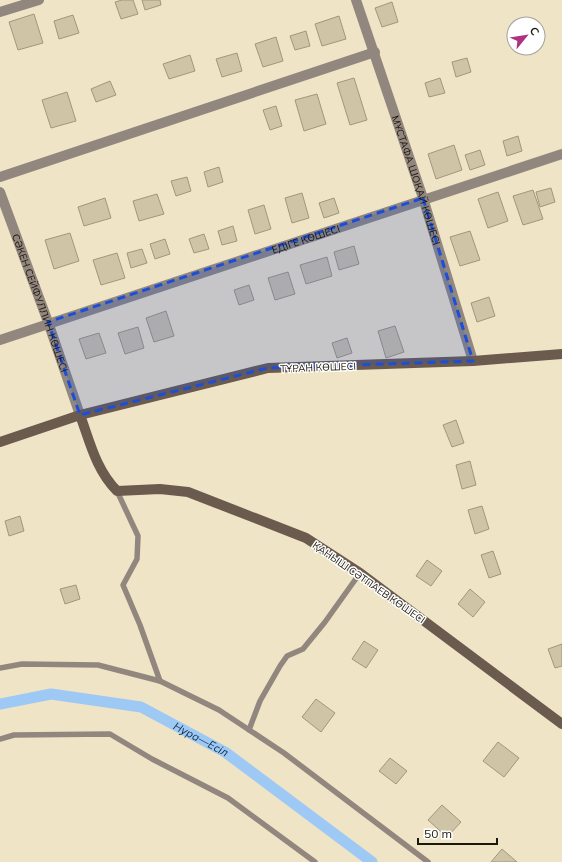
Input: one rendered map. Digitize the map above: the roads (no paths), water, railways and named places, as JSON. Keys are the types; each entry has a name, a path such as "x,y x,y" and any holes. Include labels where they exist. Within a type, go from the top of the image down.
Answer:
{"street":[{"path":"0,12 39,0"},
{"name":"МҰСТАФА ШОҚАЙ КӨШЕСІ","path":"356,0 375,52 423,198 473,361"},
{"path":"0,177 375,52"},
{"name":"ЕДІГЕ КӨШЕСІ","path":"0,340 48,322 423,198 562,154"},
{"name":"СӘКЕН СЕЙФУЛЛИН КӨШЕСІ","path":"0,192 48,322 80,415"},
{"name":"ТҰРАН КӨШЕСІ","path":"0,442 80,415 268,368 473,361 562,354"},
{"path":"80,415 97,463 106,480 117,491"},
{"name":"ҚАНЫШ СӘТПАЕВ КӨШЕСІ","path":"117,491 160,489 188,492 306,538 360,573 562,724"}],"lane":[{"path":"117,491 138,536 137,559 123,585 140,625 160,681"},
{"path":"249,730 260,701 287,656 303,649 325,622 360,573"},
{"path":"0,668 22,664 98,665 160,681 219,710 284,753 428,862"},
{"path":"0,739 14,735 110,734 152,759 228,798 315,862"}],"waterway":[{"name":"Нура—Есіл","path":"0,704 51,694 141,707 225,752 372,862"}]}
